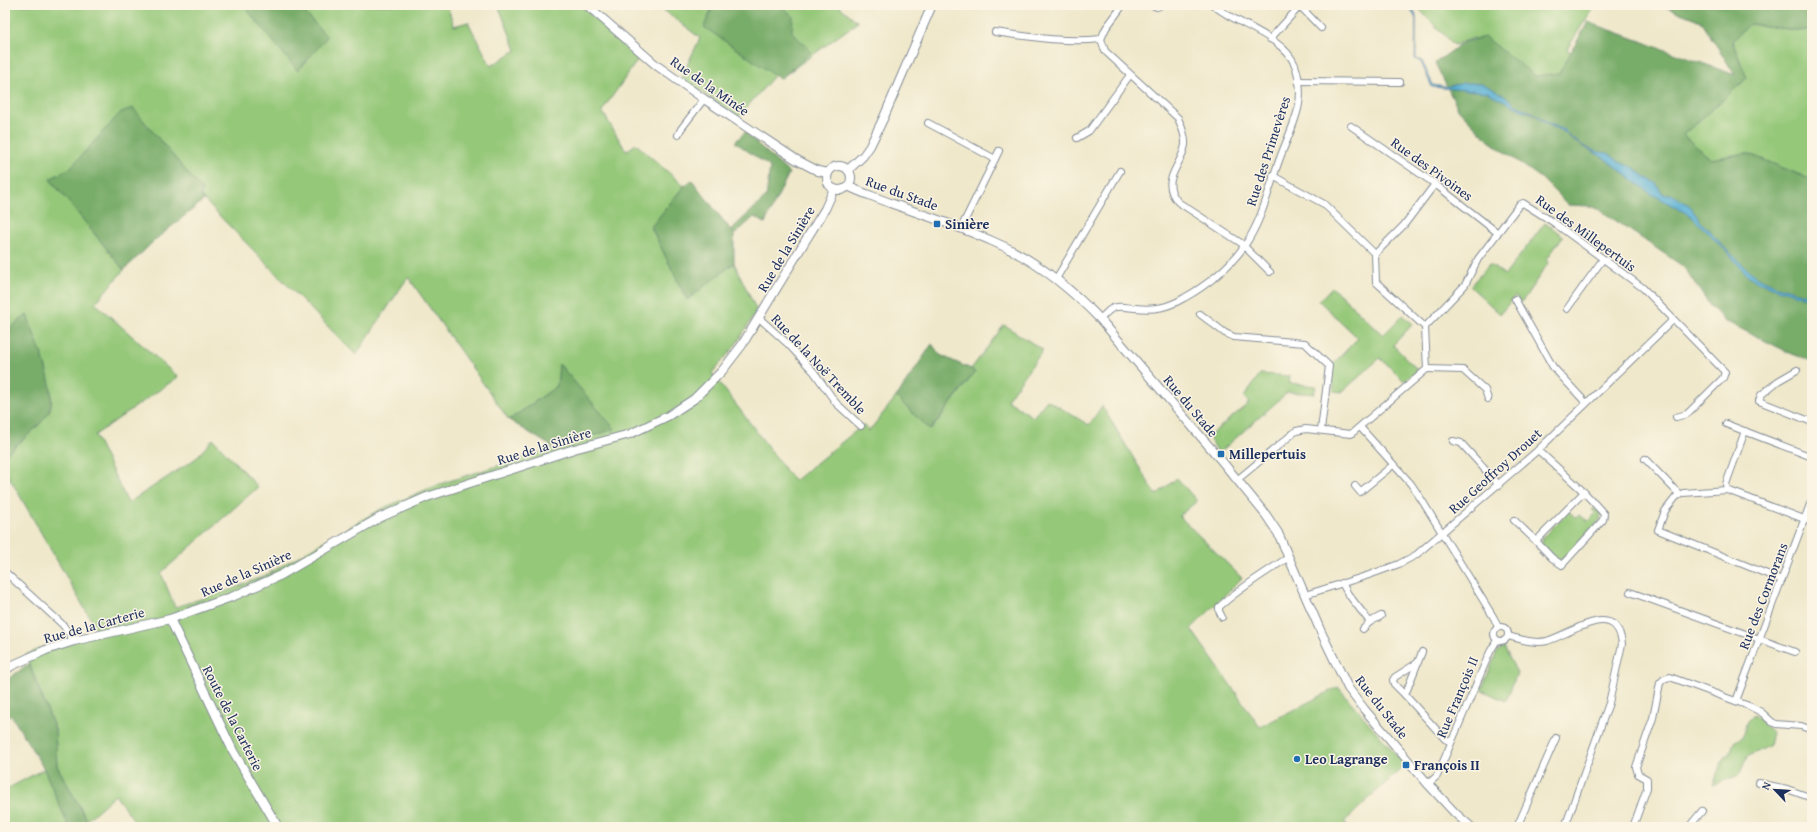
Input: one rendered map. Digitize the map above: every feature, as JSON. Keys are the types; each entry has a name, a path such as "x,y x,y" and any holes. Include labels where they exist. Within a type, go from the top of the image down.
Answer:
{"street":[{"name":"Rue de la Minée","path":"588,5 656,65 704,99 797,160 818,171 828,174"},
{"path":"848,170 863,156 873,140 932,5"},
{"path":"1100,39 1123,5"},
{"path":"1152,5 1157,7 1161,5"},
{"name":"Rue des Primevères","path":"1100,319 1112,308 1164,308 1178,302 1204,285 1223,269 1244,247 1258,224 1273,176 1299,105 1298,81 1294,65 1286,51 1270,39 1230,18 1214,5"},
{"path":"1270,39 1300,6 1321,28"},
{"path":"995,32 1029,37 1084,41 1100,39"},
{"path":"1100,39 1105,51 1178,118 1184,132 1185,145 1170,181 1170,190 1172,195 1178,202 1244,247 1270,272"},
{"path":"1077,138 1089,132 1130,75"},
{"path":"1298,81 1400,82"},
{"path":"678,135 704,99"},
{"path":"928,123 995,160"},
{"name":"Rue des Pivoines","path":"1351,126 1435,184 1498,232"},
{"path":"960,228 999,151"},
{"path":"837,166 841,166 848,170 850,180 848,186 841,190 834,189 827,180 830,170 837,166"},
{"path":"1056,279 1120,171"},
{"path":"1273,176 1324,204 1375,254 1376,282 1424,327 1427,369"},
{"path":"1375,254 1404,225 1435,184"},
{"name":"Rue du Stade","path":"848,186 993,241 1012,251 1056,279 1078,297 1100,319 1270,521 1278,533 1321,632 1348,688 1428,784 1455,813 1471,827"},
{"name":"Rue de la Sinière","path":"170,619 234,596 281,575 379,518 427,497 574,449 630,434 668,416 694,399 722,371 742,345 760,318 825,209 834,189"},
{"name":"Rue des Millepertuis","path":"1424,327 1465,285 1478,259 1519,205 1523,203 1643,288 1724,372 1723,378 1687,414 1676,418"},
{"path":"1567,309 1603,259"},
{"path":"1515,299 1553,367 1586,403"},
{"path":"1200,314 1225,333 1234,337 1305,343 1329,366 1321,430"},
{"name":"Rue de la Noë Tremble","path":"760,318 788,344 814,372 836,403 861,426"},
{"name":"Rue Geoffroy Drouet","path":"1305,595 1369,575 1409,559 1442,534 1538,450 1673,320"},
{"path":"1237,480 1296,431 1306,429 1351,434 1427,369 1463,370 1484,390 1488,399"},
{"path":"1797,370 1760,394 1759,401 1812,422"},
{"path":"1726,424 1812,457"},
{"path":"1360,427 1411,484 1494,618 1498,627"},
{"path":"1727,490 1726,484 1745,431"},
{"path":"1453,441 1461,443 1499,485"},
{"path":"1514,520 1552,558 1562,565 1603,520 1604,514 1584,492 1538,450"},
{"path":"1645,459 1679,494"},
{"path":"1355,486 1360,492 1393,465"},
{"path":"1782,580 1658,530 1665,511 1679,494 1683,492 1727,490 1812,522"},
{"path":"1536,541 1584,492"},
{"name":"Rue des Cormorans","path":"1736,701 1812,499"},
{"path":"1222,617 1219,607 1224,602 1247,583 1289,557"},
{"path":"5,572 63,625 74,641"},
{"path":"1342,583 1348,594 1370,622"},
{"path":"1630,592 1795,652"},
{"path":"1364,629 1370,622 1381,616"},
{"name":"Rue de la Carterie","path":"5,671 10,666 46,650 74,641 170,619"},
{"name":"Route de la Carterie","path":"170,619 233,751 278,827"},
{"path":"1508,636 1525,640 1546,641 1596,621 1611,623 1618,628 1621,636 1621,650 1609,703 1565,827"},
{"path":"1498,627 1504,628 1507,631 1508,636"},
{"path":"1498,627 1494,630 1493,635 1497,640 1503,641 1508,636"},
{"name":"Rue François II","path":"1428,784 1437,776 1490,652 1497,640"},
{"path":"1405,695 1422,652"},
{"path":"1417,663 1395,677 1393,680 1394,684 1445,739 1451,742"},
{"path":"1634,827 1648,788 1647,779 1638,774 1636,767 1653,718 1660,683 1664,679 1670,677 1736,701 1761,712 1772,722 1780,725 1790,724 1812,730"},
{"path":"1517,827 1556,738"},
{"path":"1758,783 1787,789 1812,798"},
{"path":"1689,827 1702,811"}],"green space":[{"path":"5,5 447,5 454,26 468,22 491,66 516,50 498,5 580,5 639,58 602,111 626,151 636,144 684,186 651,227 687,300 734,263 757,311 735,346 712,373 794,481 863,425 869,431 896,397 931,430 975,372 971,369 1004,325 1043,350 1007,400 1033,417 1047,400 1089,425 1102,406 1156,495 1177,478 1197,501 1179,516 1242,578 1191,629 1260,727 1338,687 1405,765 1344,822 1348,827 139,827 115,795 87,820 57,766 55,730 26,655 58,640 97,630 5,470 5,455 43,420 50,409 51,400 48,376 40,349 27,315 5,332","holes":["69,169 202,190 201,197 356,355 408,277 509,420 557,386 560,365 614,429 440,484 381,509 266,575 230,590 175,607 161,573 258,487 213,439 195,459 128,503 95,435 178,377 95,303 124,270 50,179"]},
{"path":"243,5 298,5 327,37 298,71"},
{"path":"657,5 838,5 858,22 781,78 775,75 738,117 681,78 700,38"},
{"path":"713,5 780,5 793,16 792,32 812,52 780,79 704,27"},
{"path":"1415,5 1595,5 1567,49 1575,56 1540,94 1474,38 1454,45"},
{"path":"1660,5 1812,5 1812,28 1802,31 1750,24 1732,41 1747,78 1683,135 1711,159 1747,153 1812,180 1812,361 1792,354 1725,321 1710,306 1684,267 1600,210 1589,206 1568,205 1541,178 1489,141 1458,109 1435,63 1464,42 1485,37 1535,76 1559,73 1588,22 1735,75 1701,21"},
{"path":"1750,24 1802,31 1812,28 1812,180 1747,153 1711,159 1683,135 1747,78 1732,41"},
{"path":"133,108 202,190 201,197 204,200 155,240 124,270 50,179 69,169 121,112"},
{"path":"745,132 789,173 765,223 754,217 734,235 734,263 687,300 651,227 684,186 692,180 733,233 732,229 766,197 770,167 735,142"},
{"path":"1545,223 1563,236 1547,259 1549,262 1521,303 1515,296 1500,314 1470,286 1490,264 1505,275"},
{"path":"1332,287 1383,335 1403,315 1413,324 1393,345 1418,370 1404,381 1380,358 1342,392 1333,391 1334,385 1329,384 1332,365 1358,338 1319,301"},
{"path":"27,315 48,375 51,399 50,409 37,427 5,455 5,332"},
{"path":"932,344 940,355 975,372 930,430 896,397"},
{"path":"559,364 615,429 554,448 509,420 557,386"},
{"path":"1260,374 1290,376 1289,383 1316,386 1314,394 1288,392 1219,453 1208,437 1249,403 1244,397"},
{"path":"1594,508 1601,514 1600,520 1563,559 1558,560 1542,545 1542,538 1569,511 1576,518 1579,515 1588,521 1596,513 1592,510"},
{"path":"1504,647 1517,673 1506,701 1481,690 1497,652"},
{"path":"29,664 55,730 57,766 87,820 80,827 69,827 44,769 11,715 5,718 5,681"},
{"path":"1754,714 1772,732 1769,746 1747,757 1739,775 1713,785 1722,760 1730,754 1734,742 1742,737 1747,721"},
{"path":"44,769 69,827 44,827 41,825 39,827 5,827 5,790"}],"water":[{"path":"1409,5 1414,11 1416,19"},
{"path":"1416,19 1416,59 1422,61 1433,85 1445,87 1464,83 1481,83 1504,95 1516,105 1536,114 1546,122 1564,130 1571,138 1585,147 1598,152 1608,153 1621,163 1633,167 1648,179 1656,183 1661,192 1664,194 1671,194 1689,205 1701,222 1726,249 1755,276 1777,286 1812,297 1812,300 1757,282 1745,273 1731,256 1691,216 1650,193 1604,158 1572,140 1564,132 1545,123 1535,114 1522,110 1487,92 1432,87 1421,62 1415,59"}],"place":[{"name":"Sinière","path":"937,224"},
{"name":"Millepertuis","path":"1221,454"},
{"name":"Leo Lagrange","path":"1297,759"},
{"name":"François II","path":"1406,765"}]}
